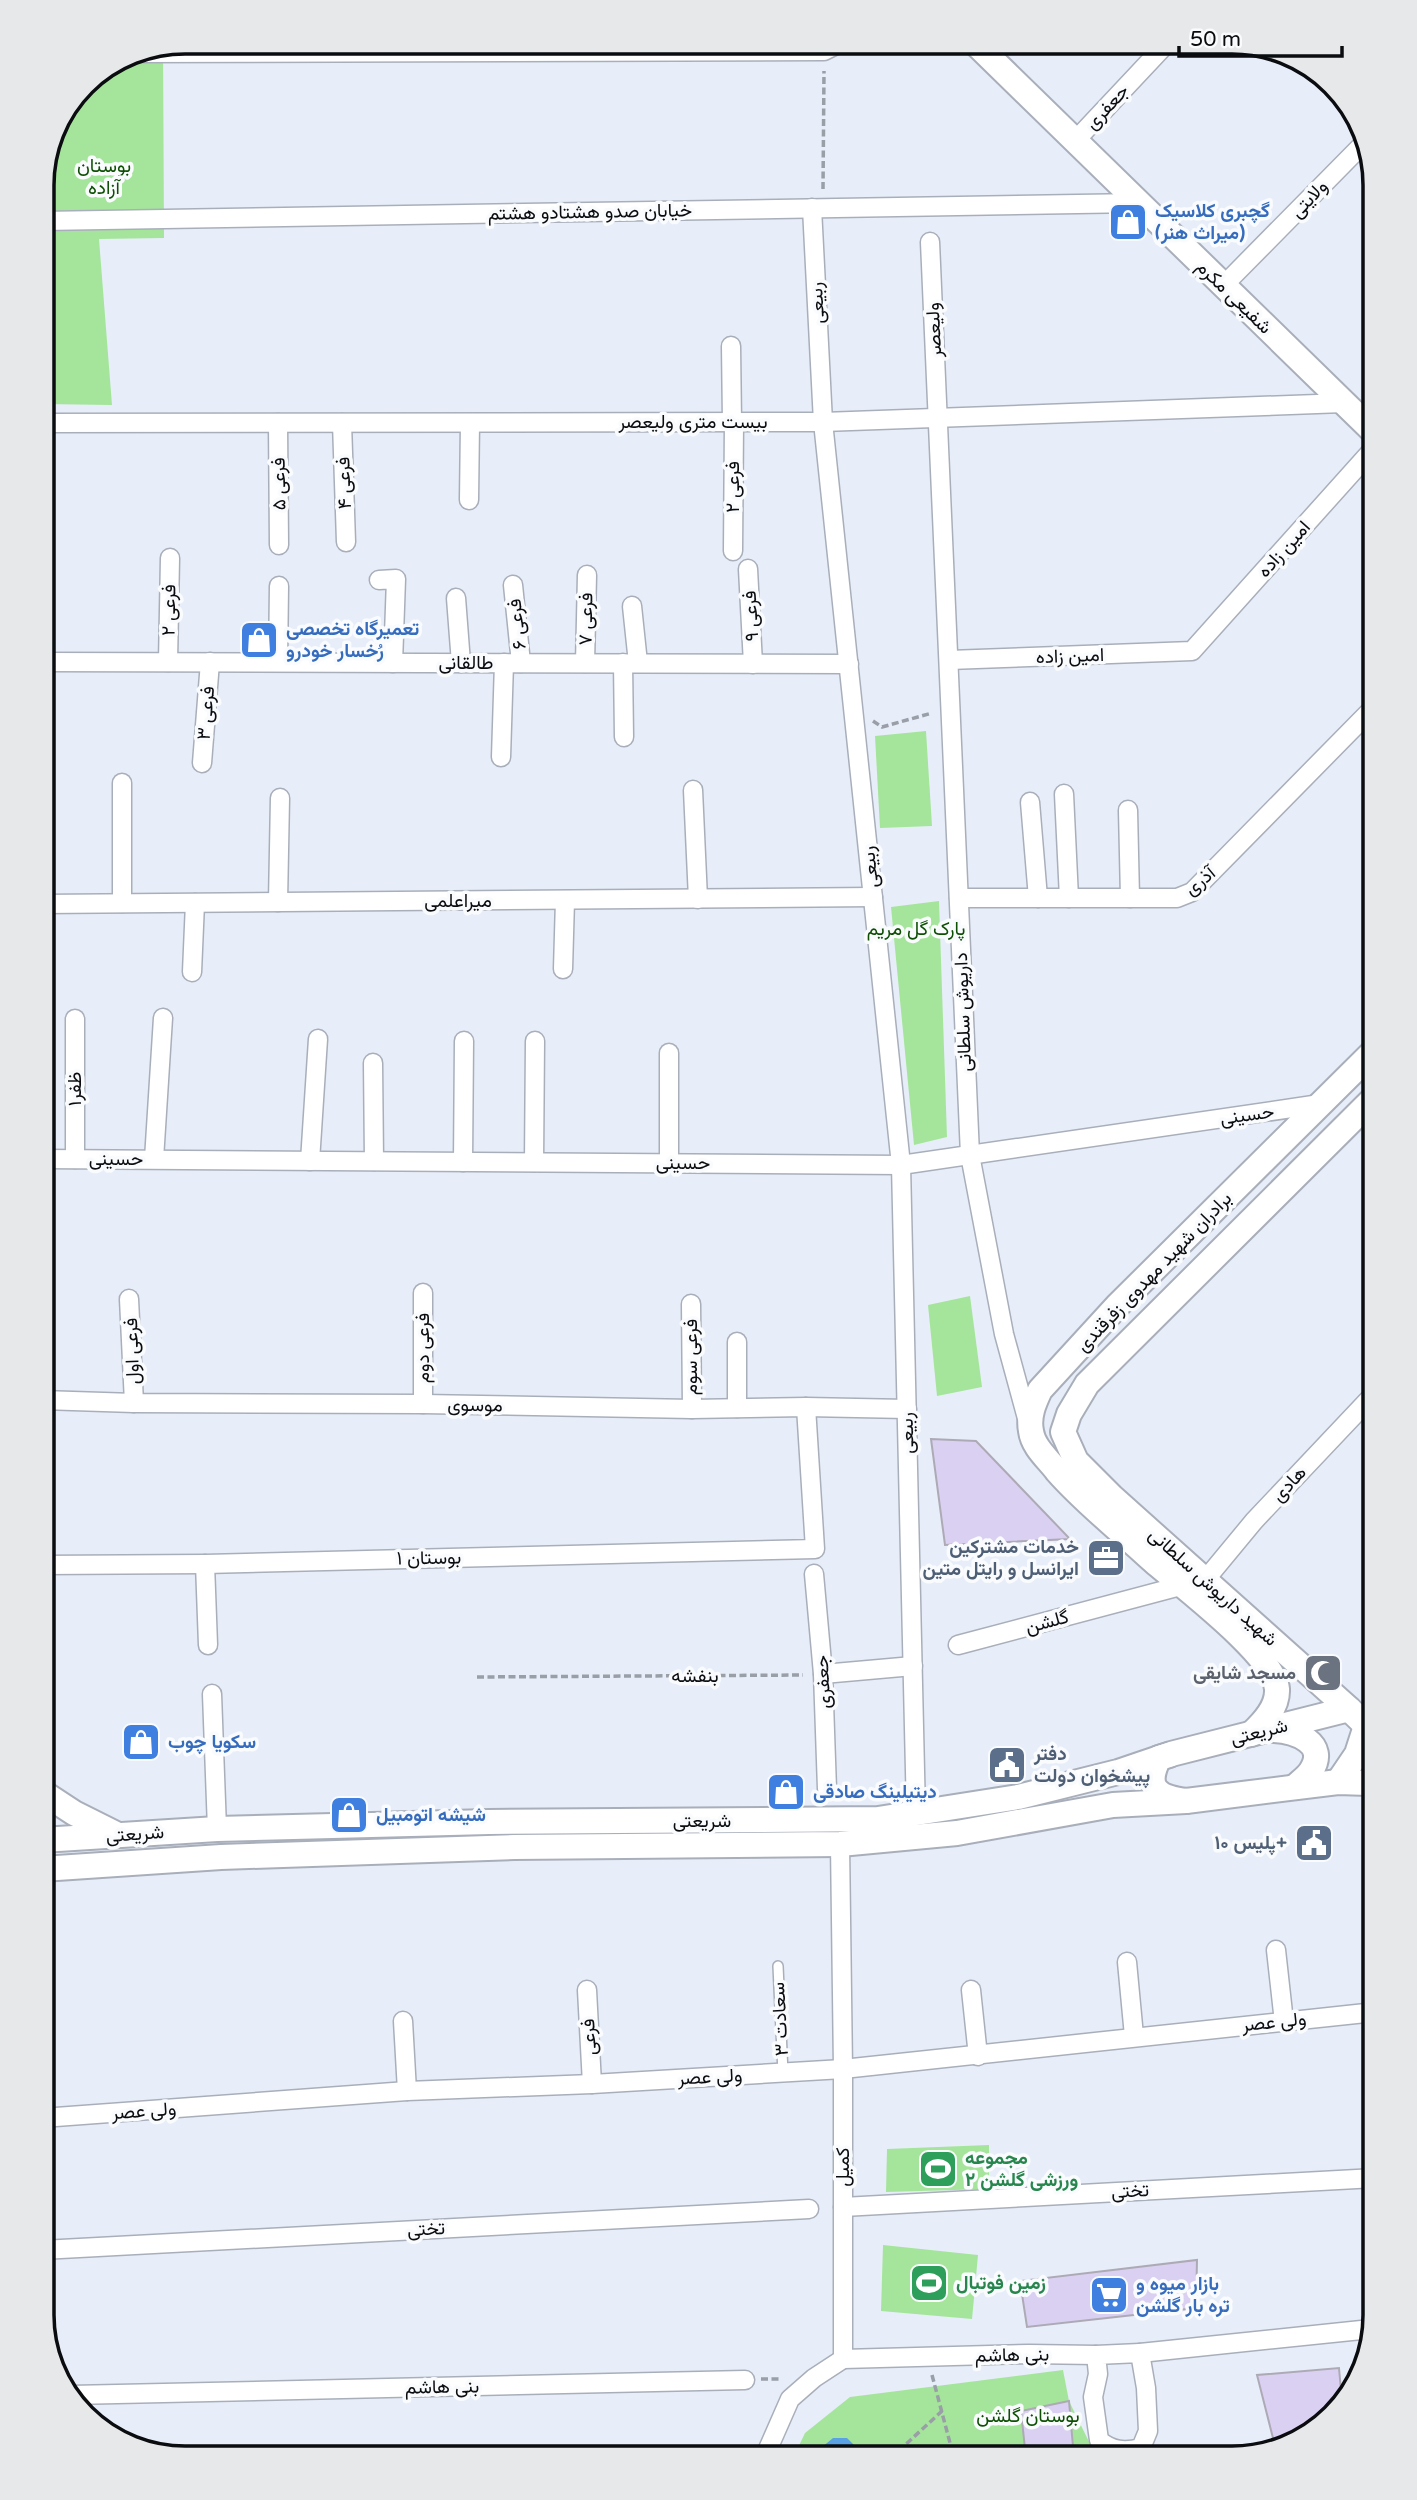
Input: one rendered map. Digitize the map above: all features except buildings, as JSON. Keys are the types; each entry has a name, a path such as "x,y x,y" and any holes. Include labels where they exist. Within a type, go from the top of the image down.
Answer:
{"main road":[{"name":"شفیعی مکرم","path":"987,55 1363,422"},
{"name":"برادران شهید مهدوی زفرقندی","path":"1031,1431 1032,1406 1040,1390 1118,1306 1363,1062"},
{"path":"1320,1104 1363,1102"},
{"name":"برادران شهید مهدوی زفرقندی","path":"1106,1504 1076,1461 1063,1432 1069,1414 1087,1384 1363,1109"},
{"path":"1031,1431 1037,1447 1073,1489 1106,1504"},
{"name":"شهید داریوش سلطانی","path":"1106,1504 1195,1583 1363,1716"},
{"name":"شهید داریوش سلطانی","path":"1195,1583 1269,1670 1277,1687 1271,1711 1261,1732"},
{"name":"شریعتی","path":"54,1839 217,1829 489,1822 878,1819 1018,1797 1261,1732 1363,1718"},
{"path":"1338,1782 1357,1754 1363,1730"},
{"path":"1261,1732 1289,1731 1304,1737 1312,1744 1316,1759 1311,1771 1295,1787"},
{"path":"1171,1754 1159,1758 1152,1772 1152,1784 1158,1793 1169,1799 1186,1801"},
{"name":"شریعتی","path":"54,1867 221,1857 514,1847 841,1844 957,1833 1113,1805 1186,1801 1338,1782 1363,1783"},
{"path":"54,1800 119,1835"}],"street":[{"name":"جعفری","path":"1075,141 1156,55"},
{"name":"ولایتی","path":"1223,286 1358,150"},
{"name":"خیابان صدو هشتادو هشتم","path":"55,221 1139,203"},
{"name":"ربیعی","path":"812,208 823,422 901,1165 916,1814"},
{"name":"ولیعصر","path":"930,242 938,418"},
{"name":"فرعی ۲","path":"731,346 733,551"},
{"name":"بیست متری ولیعصر","path":"55,424 823,422 1343,403"},
{"name":"داریوش سلطانی","path":"938,418 970,1155 1004,1334 1031,1431"},
{"name":"فرعی ۵","path":"278,423 279,545"},
{"name":"فرعی ۴","path":"342,423 346,542"},
{"path":"469,500 470,423"},
{"name":"امين زاده","path":"1192,651 1363,460"},
{"name":"فرعی ۲","path":"168,663 170,558"},
{"name":"فرعی ۹","path":"748,569 753,664"},
{"name":"فرعی ۷","path":"585,663 587,575"},
{"path":"379,580 396,579 393,663"},
{"name":"فرعی ۶","path":"501,757 513,663 513,585"},
{"path":"278,662 279,586"},
{"path":"456,598 461,663"},
{"path":"624,737 632,606"},
{"name":"امین زاده","path":"948,660 1192,651"},
{"name":"طالقانی","path":"55,662 849,664"},
{"name":"فرعی ۳","path":"202,763 210,662"},
{"name":"آذری","path":"959,898 1177,898 1192,892 1363,718"},
{"path":"122,783 122,903"},
{"path":"693,790 698,899"},
{"path":"1064,794 1069,898"},
{"path":"278,902 280,797"},
{"path":"1030,802 1038,898"},
{"path":"1128,810 1130,898"},
{"name":"میراعلمی","path":"55,904 873,897"},
{"path":"563,969 565,900"},
{"path":"192,972 195,903"},
{"name":"ظفر۱","path":"75,1018 75,1159"},
{"path":"154,1159 163,1018"},
{"path":"310,1161 318,1039"},
{"path":"463,1162 464,1041"},
{"path":"534,1162 535,1041"},
{"path":"669,1053 669,1163"},
{"path":"373,1063 374,1161"},
{"name":"حسینی","path":"55,1158 901,1165 1320,1104"},
{"name":"فرعی دوم","path":"423,1293 423,1404"},
{"name":"فرعی اول","path":"129,1298 134,1403"},
{"name":"فرعی سوم","path":"691,1304 692,1409"},
{"path":"737,1342 737,1408"},
{"name":"موسوی","path":"54,1400 692,1409 907,1409"},
{"name":"هادی","path":"1195,1583 1363,1406"},
{"name":"بوستان ۱","path":"54,1565 815,1549 806,1407"},
{"path":"205,1563 208,1645"},
{"name":"جعفری","path":"814,1574 823,1674 827,1789"},
{"name":"گلشن","path":"958,1645 1195,1583"},
{"path":"823,1674 913,1666"},
{"path":"212,1694 217,1829"},
{"name":"کمیل","path":"841,1844 844,2069 843,2359"},
{"path":"1276,1950 1284,2022"},
{"path":"1127,1962 1134,2036"},
{"name":"فرعی","path":"587,1990 592,2084"},
{"path":"971,1990 978,2056"},
{"name":"ولی عصر","path":"54,2117 407,2091 592,2084 844,2069 1363,2013"},
{"path":"403,2021 407,2091"},
{"name":"تختی","path":"843,2207 1363,2179"},
{"name":"تختی","path":"54,2249 809,2209"},
{"path":"1142,2446 1148,2431 1146,2388 1140,2353 1362,2330"},
{"name":"بنی هاشم","path":"843,2359 1140,2353"},
{"path":"1096,2355 1098,2374 1093,2398 1099,2440 1107,2446"},
{"path":"769,2446 790,2399 814,2378 843,2359"},
{"name":"بنی هاشم","path":"82,2395 745,2380"}],"lane":[{"name":"سعادت ۳","path":"778,1966 783,2073"}],"path":[{"path":"812,208 823,193 824,55"},
{"path":"853,708 882,727 950,707"},
{"name":"بنفشه","path":"477,1677 823,1674"},
{"path":"926,2356 951,2446"},
{"path":"745,2380 814,2378"},
{"path":"904,2446 942,2411"}],"green space":[{"name":"بوستان آزاده","path":"163,57 164,238 99,239 112,405 55,404 55,168 68,127 87,99 112,76 135,64"},
{"path":"926,731 932,826 880,828 875,736"},
{"name":"پارک گل مریم","path":"939,901 947,1137 914,1145 891,907"},
{"path":"970,1296 982,1387 937,1396 928,1305"},
{"name":"مجموعه ورزشی گلشن ۲","path":"989,2145 989,2189 886,2192 887,2149"},
{"name":"زمین فوتبال","path":"883,2245 978,2255 972,2319 881,2311"},
{"name":"بوستان گلشن","path":"1063,2370 1069,2401 1091,2446 799,2446 805,2433 850,2397"}],"water":[{"path":"833,2438 847,2438 855,2446 824,2446"}],"place":[{"name":"گچبری کلاسیک (میراث هنر)","path":"1128,222"},
{"name":"تعمیرگاه تخصصی رُخسار خودرو","path":"259,640"},
{"name":"خدمات مشترکین ایرانسل و رایتل متین","path":"1106,1558"},
{"name":"مسجد شایقی","path":"1323,1673"},
{"name":"سکویا چوب","path":"141,1742"},
{"name":"دفتر پیشخوان دولت","path":"1007,1765"},
{"name":"دیتیلینگ صادقی","path":"786,1792"},
{"name":"شیشه اتومبیل","path":"349,1815"},
{"name":"پلیس ۱۰+","path":"1314,1843"},
{"name":"مجموعه ورزشی گلشن ۲","path":"938,2169"},
{"name":"زمین فوتبال","path":"929,2283"},
{"name":"بازار میوه و تره بار گلشن","path":"1109,2295"}]}
